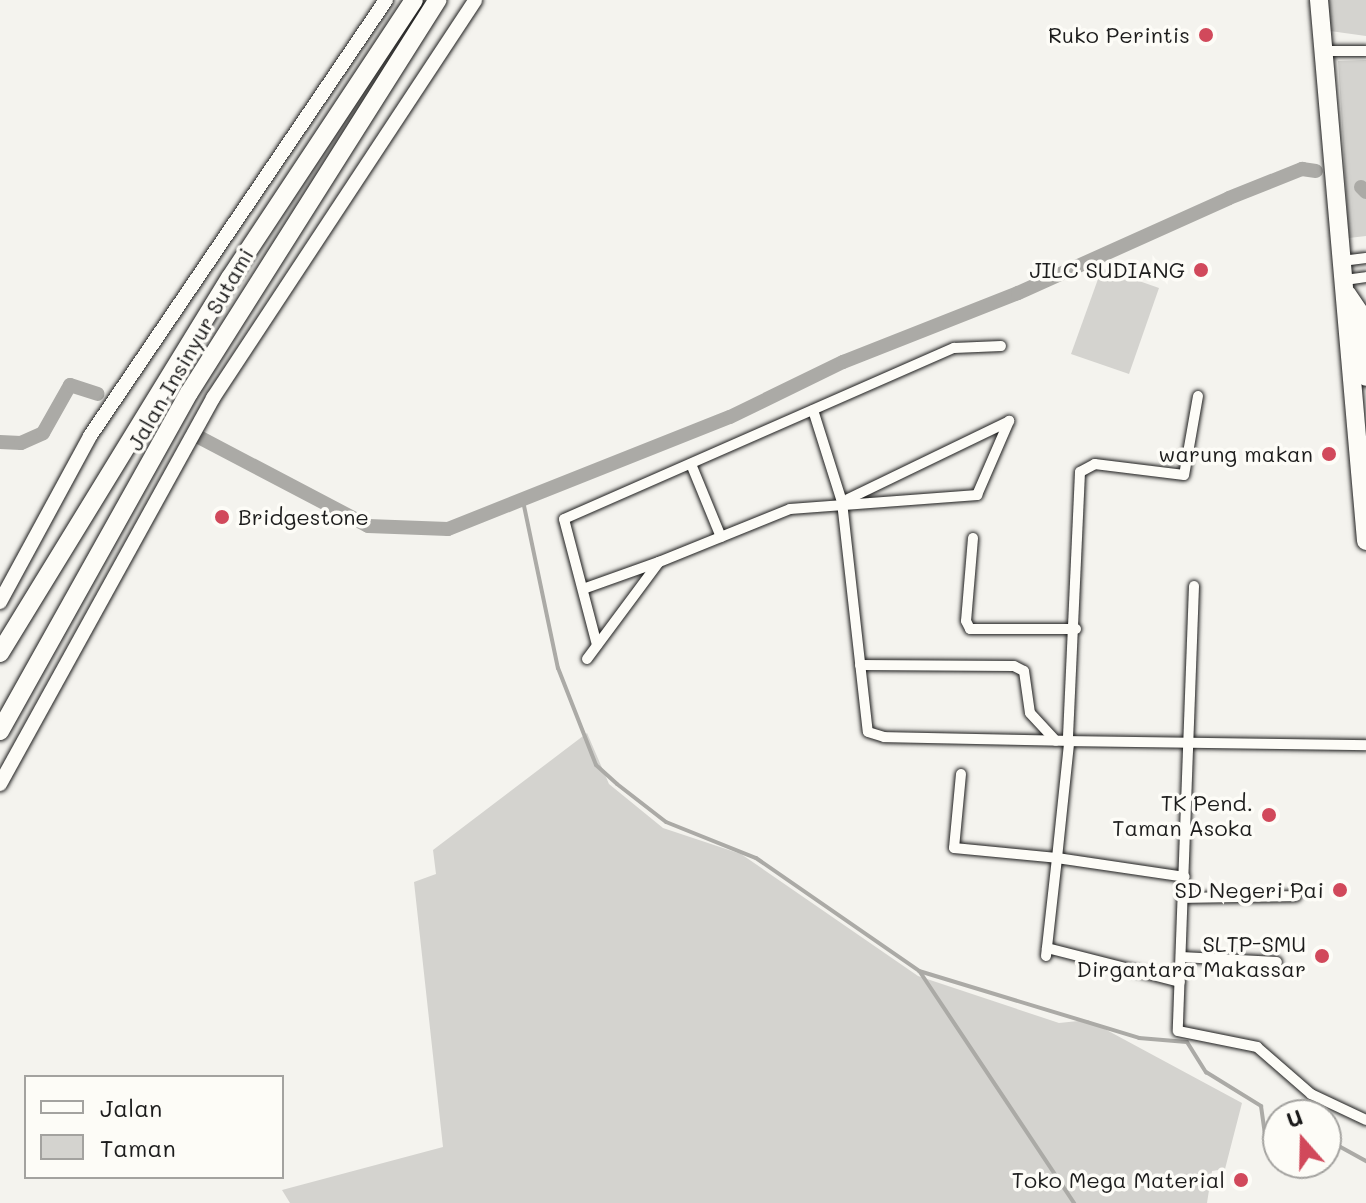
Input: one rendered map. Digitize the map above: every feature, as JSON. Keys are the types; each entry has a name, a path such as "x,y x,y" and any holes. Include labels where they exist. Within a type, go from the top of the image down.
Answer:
{"highway":[{"name":"Jalan Insinyur Sutami","path":"0,653 230,278 414,0"},
{"name":"Jalan Insinyur Sutami","path":"0,731 189,393 437,0"},
{"path":"1319,0 1346,287 1347,371 1366,533"},
{"path":"1346,287 1360,313 1366,377"}],"street":[{"path":"0,602 90,436 386,0"},
{"path":"0,784 213,398 475,0"},
{"path":"1322,51 1366,51"},
{"path":"1342,261 1366,258"},
{"path":"1346,287 1366,277"},
{"path":"597,645 564,519 954,348 1001,346"},
{"path":"1180,982 1046,952 1076,629 1080,472 1095,464 1184,475 1198,396"},
{"path":"813,410 842,502 866,725 874,736 1187,746 1366,745"},
{"path":"583,589 790,509 842,502 977,495 1009,421 842,502"},
{"path":"691,464 721,537"},
{"path":"973,538 966,621 970,629 1076,629"},
{"path":"587,659 659,562"},
{"path":"1194,586 1179,1032 1257,1047 1311,1094 1366,1120"},
{"path":"860,665 1014,666 1024,671 1030,713 1065,742"},
{"path":"961,774 954,848 1057,858 1185,877"},
{"path":"1183,898 1296,896"},
{"path":"1181,957 1277,962"}],"green space":[{"path":"1328,0 1366,0 1366,36 1330,31"},
{"path":"1366,60 1366,236 1349,238 1338,61"},
{"path":"1102,268 1159,288 1129,374 1071,354"},
{"path":"587,733 609,784 663,828 741,854 918,976 1059,1023 1088,1020 1242,1103 1225,1169 1212,1171 1207,1203 290,1203 282,1190 443,1147 414,882 436,874 433,850"}],"waterway":[{"path":"193,434 368,526 448,529 730,417 843,362 1018,293 1229,198 1302,169 1316,171"},
{"path":"1361,187 1366,192"},
{"path":"0,442 21,443 43,433 70,385 98,394"},
{"path":"523,501 558,668 596,765 617,784 666,822 756,858 919,971 1139,1038 1187,1042 1206,1072 1261,1106 1262,1113"},
{"path":"920,972 1074,1203"},
{"path":"1342,1148 1366,1161"}],"place":[{"name":"Ruko Perintis","path":"1206,35"},
{"name":"JILC SUDIANG","path":"1201,270"},
{"name":"warung makan","path":"1329,454"},
{"name":"Bridgestone","path":"222,517"},
{"name":"TK Pend. Taman Asoka","path":"1269,815"},
{"name":"SD Negeri Pai","path":"1340,890"},
{"name":"SLTP-SMU Dirgantara Makassar","path":"1322,956"},
{"name":"Toko Mega Material","path":"1241,1180"}]}
